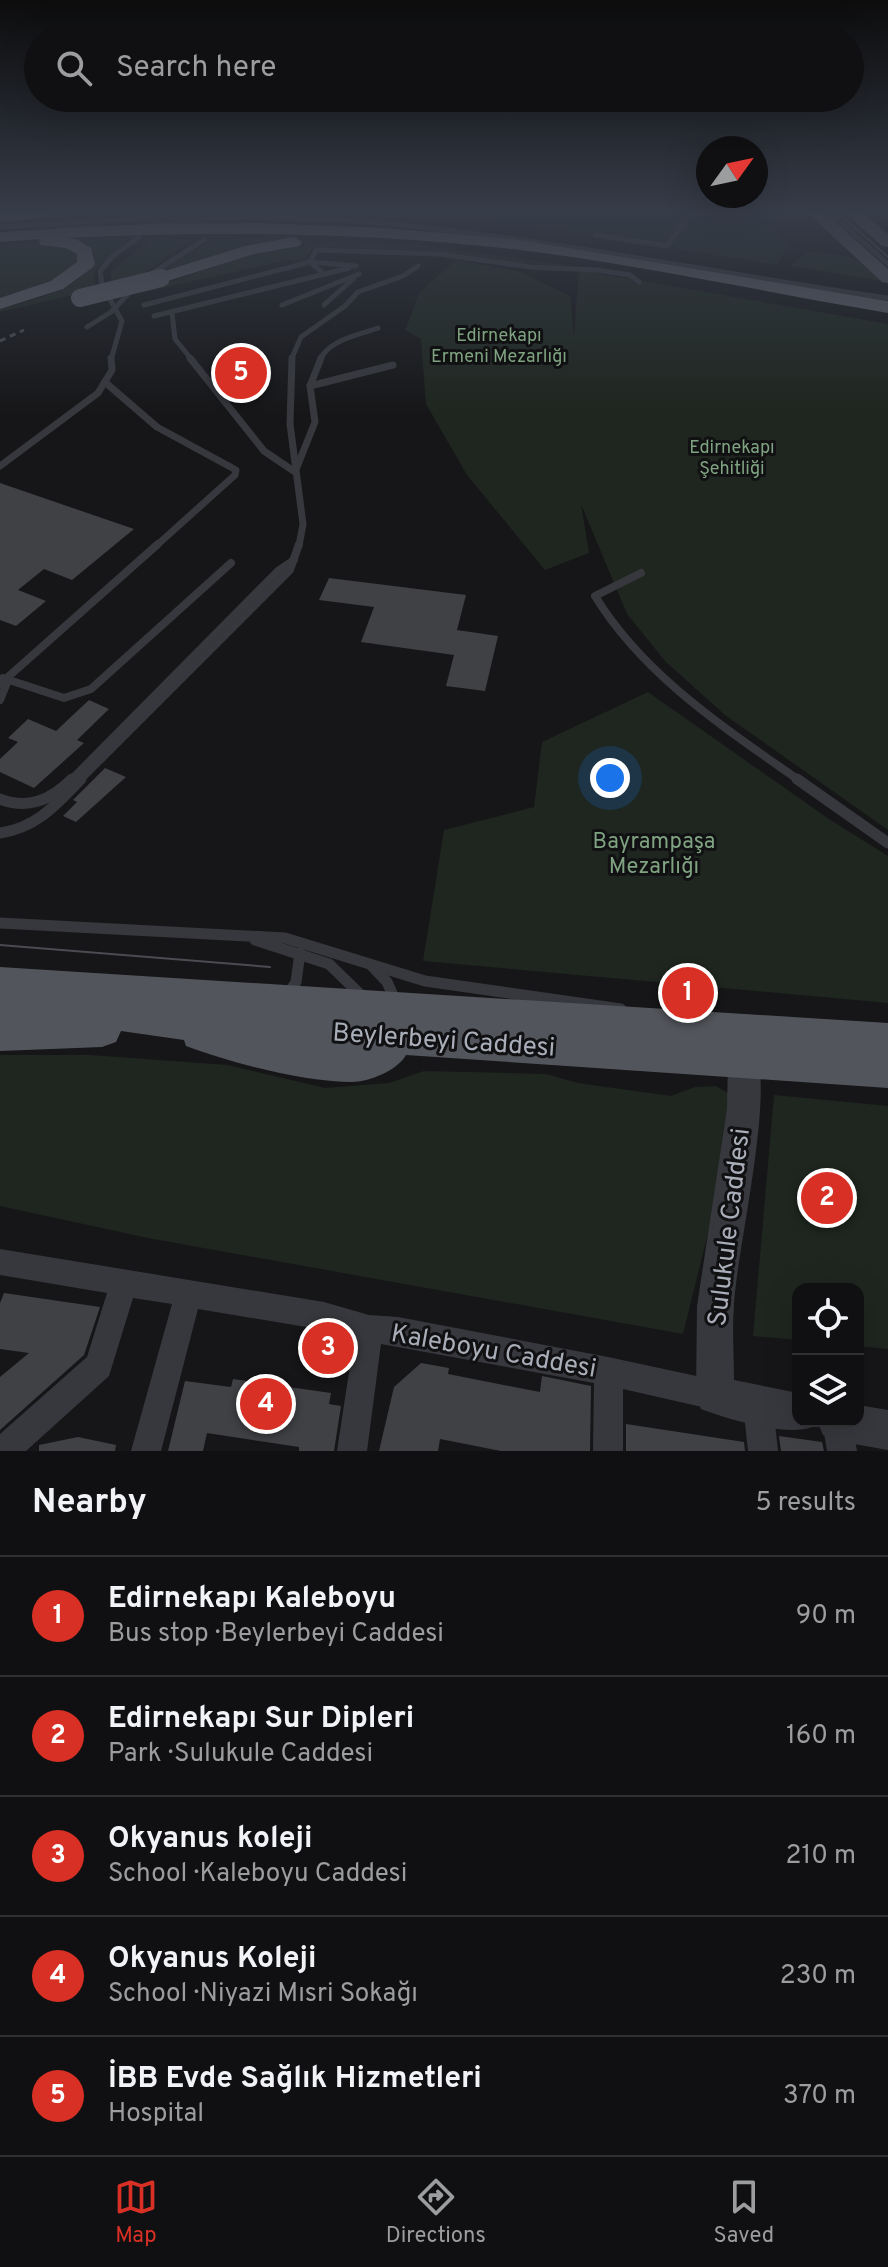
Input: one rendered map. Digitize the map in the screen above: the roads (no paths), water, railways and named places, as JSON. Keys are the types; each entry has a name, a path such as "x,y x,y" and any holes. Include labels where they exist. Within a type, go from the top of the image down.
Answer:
{"highway":[{"path":"0,304 66,280"},
{"path":"0,318 154,280"},
{"path":"740,280 888,303"},
{"path":"816,280 888,291"}],"main road":[{"name":"Beylerbeyi Caddesi","path":"3,989 281,1001 390,1020 744,1059 888,1069"},
{"name":"Beylerbeyi Caddesi","path":"3,989 172,1021 224,1042 343,1062 359,1063 382,1054 390,1047 390,1020"},
{"name":"Beylerbeyi Caddesi","path":"390,1020 666,1025 888,1041"},
{"path":"0,1033 87,1031 172,1021"},
{"path":"804,1034 848,1024 888,1024"}],"street":[{"name":"Sulukule Caddesi","path":"715,1395 715,1306 743,1109 744,1059"},
{"name":"Kaleboyu Caddesi","path":"0,1262 324,1316 369,1329 398,1331 608,1371 792,1412"},
{"path":"3,1451 99,1366 123,1284"},
{"path":"146,1451 188,1295"},
{"path":"352,1451 369,1329"},
{"path":"608,1371 608,1451"},
{"path":"758,1405 763,1451"},
{"path":"864,1426 888,1430"},
{"path":"838,1427 842,1451"}],"lane":[{"path":"0,466 98,393 106,383 121,329 120,314 101,286 101,280"},
{"path":"87,327 116,307 143,280"},
{"path":"144,305 242,280"},
{"path":"154,316 302,280"},
{"path":"282,305 345,280"},
{"path":"324,305 353,280"},
{"path":"0,833 21,830 46,815 232,632 290,570 301,541 304,519 295,472 288,396 292,353 298,340 347,305 359,291 397,280"},
{"path":"753,280 888,303"},
{"path":"172,313 175,339 264,451 295,472"},
{"path":"295,472 315,422 310,386 324,351 378,328"},
{"path":"310,386 393,365"},
{"path":"0,700 3,680 235,475 236,470 230,465 157,427 106,383"},
{"path":"0,799 26,806 37,804 62,789 278,571 294,560"},
{"path":"3,680 64,698 91,689 231,563"},
{"path":"641,573 595,596 606,615 654,674 788,774 888,843"},
{"path":"2,923 285,938 441,985 610,1005 666,1025"},
{"path":"247,938 329,964 341,973 353,990 390,1020"},
{"path":"281,1001 296,982 300,953"},
{"path":"368,963 387,982 390,1020"}],"tram line":[{"path":"0,945 270,967"}],"railway":[{"path":"0,341 24,330"}],"place":[{"name":"İBB Evde Sağlık Hizmetleri","path":"241,373"},
{"name":"Edirnekapı Kaleboyu","path":"688,993"},
{"name":"Edirnekapı Sur Dipleri","path":"827,1198"},
{"name":"Okyanus koleji","path":"328,1348"},
{"name":"Okyanus Koleji","path":"266,1404"}],"park label":[{"name":"Edirnekapı Ermeni Mezarlığı","path":"499,345"},
{"name":"Edirnekapı Şehitliği","path":"732,457"},
{"name":"Bayrampaşa Mezarlığı","path":"654,852"}]}
